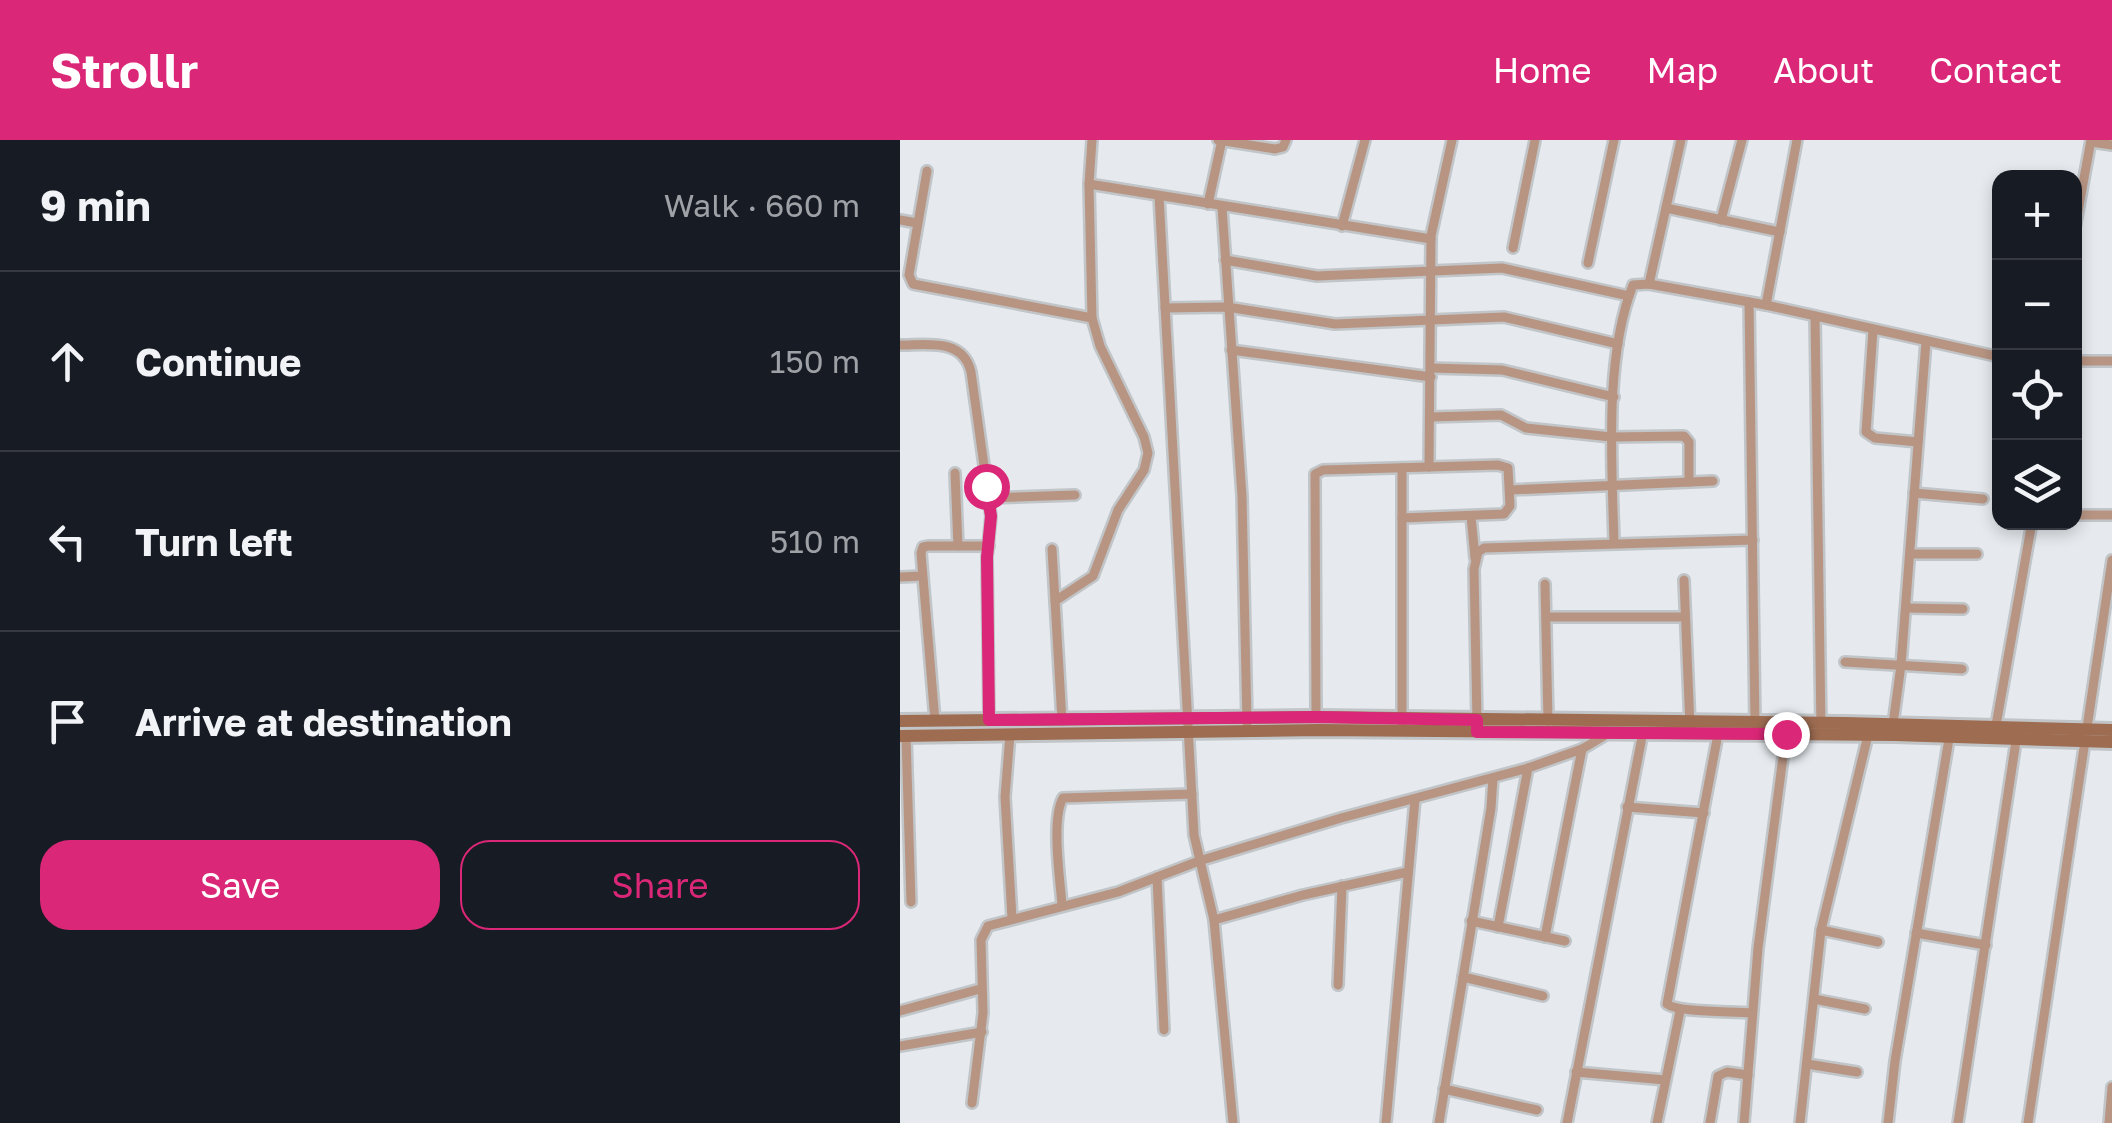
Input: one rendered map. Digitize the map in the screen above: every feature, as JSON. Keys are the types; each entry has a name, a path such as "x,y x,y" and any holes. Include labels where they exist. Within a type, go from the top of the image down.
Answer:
{"main road":[{"path":"1247,724 1316,717 1402,724"},
{"path":"900,721 989,720 1062,727 1402,724 1821,728 1869,729 1949,739 1995,734 2016,741 2087,736 2112,730"},
{"path":"1477,726 1548,721 1643,732 1690,727 1718,734 1755,728 1786,734 1821,728"},
{"path":"1869,729 1893,724 1995,734 2087,736 2112,742"},
{"path":"903,736 1010,734 1062,727"}],"street":[{"path":"1055,602 1093,576 1118,510 1144,470 1148,453 1100,346 1092,318 1092,140"},
{"path":"1208,204 1221,140 1274,150 1284,146 1286,140"},
{"path":"1342,226 1365,140"},
{"path":"1429,467 1432,239 1452,140"},
{"path":"1513,248 1536,140"},
{"path":"1588,263 1614,140"},
{"path":"1649,284 1681,140"},
{"path":"1721,220 1742,140"},
{"path":"1766,305 1798,140"},
{"path":"2082,190 2091,141 2112,145"},
{"path":"928,171 909,275 913,284 1092,318"},
{"path":"1089,184 1432,239"},
{"path":"1159,196 1192,794 1199,861 1214,920 1233,1123"},
{"path":"1222,207 1242,496 1247,724"},
{"path":"1666,208 1780,232"},
{"path":"900,220 918,223"},
{"path":"1224,260 1316,276 1502,268 1629,296"},
{"path":"1614,543 1614,397 1618,344 1633,285 1649,284 1766,305 1992,355"},
{"path":"1749,302 1755,728"},
{"path":"1166,308 1227,307 1316,323 1504,317 1618,344"},
{"path":"1816,316 1821,728"},
{"path":"1873,330 1866,432 1875,438 1918,442"},
{"path":"1893,724 1926,342"},
{"path":"900,345 953,347 968,359 988,498 989,720"},
{"path":"1231,350 1430,372 1502,370 1614,397"},
{"path":"2082,361 2112,361"},
{"path":"1430,416 1506,416 1526,428 1611,438 1684,436 1689,442 1689,482"},
{"path":"1316,717 1315,474 1323,470 1504,465 1509,474 1510,506 1504,514 1402,518"},
{"path":"1402,468 1402,724"},
{"path":"955,472 958,546"},
{"path":"1510,490 1713,481"},
{"path":"1914,493 1984,500"},
{"path":"988,498 1074,495"},
{"path":"2082,515 2112,514"},
{"path":"1472,516 1477,726"},
{"path":"1995,734 2031,530"},
{"path":"1474,559 1484,548 1753,540"},
{"path":"935,721 923,547 989,546"},
{"path":"1052,550 1062,727"},
{"path":"1910,554 1977,554"},
{"path":"2028,1123 2112,560"},
{"path":"900,577 922,576"},
{"path":"1684,580 1690,727"},
{"path":"1545,584 1548,721"},
{"path":"1906,608 1963,610"},
{"path":"1546,617 1684,617"},
{"path":"1846,662 1962,669"},
{"path":"972,1103 982,1032 982,935 988,926 1118,892 1199,861 1528,768 1582,749 1614,727"},
{"path":"1801,1123 1828,890 1869,729"},
{"path":"1567,1123 1643,732"},
{"path":"1010,734 1005,796 1012,918"},
{"path":"1718,734 1666,997 1667,1004 1680,1011 1712,1009 1752,1014"},
{"path":"1744,1123 1752,1014 1786,734"},
{"path":"903,736 911,902"},
{"path":"1888,1123 1949,739"},
{"path":"1958,1123 2016,741"},
{"path":"1546,937 1582,749"},
{"path":"1498,926 1528,768"},
{"path":"1440,1123 1470,921 1492,808 1493,778"},
{"path":"1062,905 1058,831 1059,805 1064,798 1192,794"},
{"path":"1386,1123 1415,799"},
{"path":"1628,807 1704,814"},
{"path":"1214,920 1408,872"},
{"path":"1157,877 1164,1030"},
{"path":"1338,985 1342,886"},
{"path":"1470,921 1565,941"},
{"path":"1822,930 1878,942"},
{"path":"1916,933 1986,945"},
{"path":"1463,977 1543,996"},
{"path":"900,1011 980,989"},
{"path":"1814,1000 1865,1009"},
{"path":"1658,1123 1680,1011"},
{"path":"900,1046 982,1032"},
{"path":"1807,1064 1857,1072"},
{"path":"1576,1072 1666,1080"},
{"path":"1710,1123 1718,1076 1722,1072 1748,1075"},
{"path":"2109,1123 2112,1087"},
{"path":"1444,1089 1538,1110"}],"route":[{"path":"986,486 991,516 987,557 989,720 1402,718 1477,720 1477,732 1786,734"}]}
